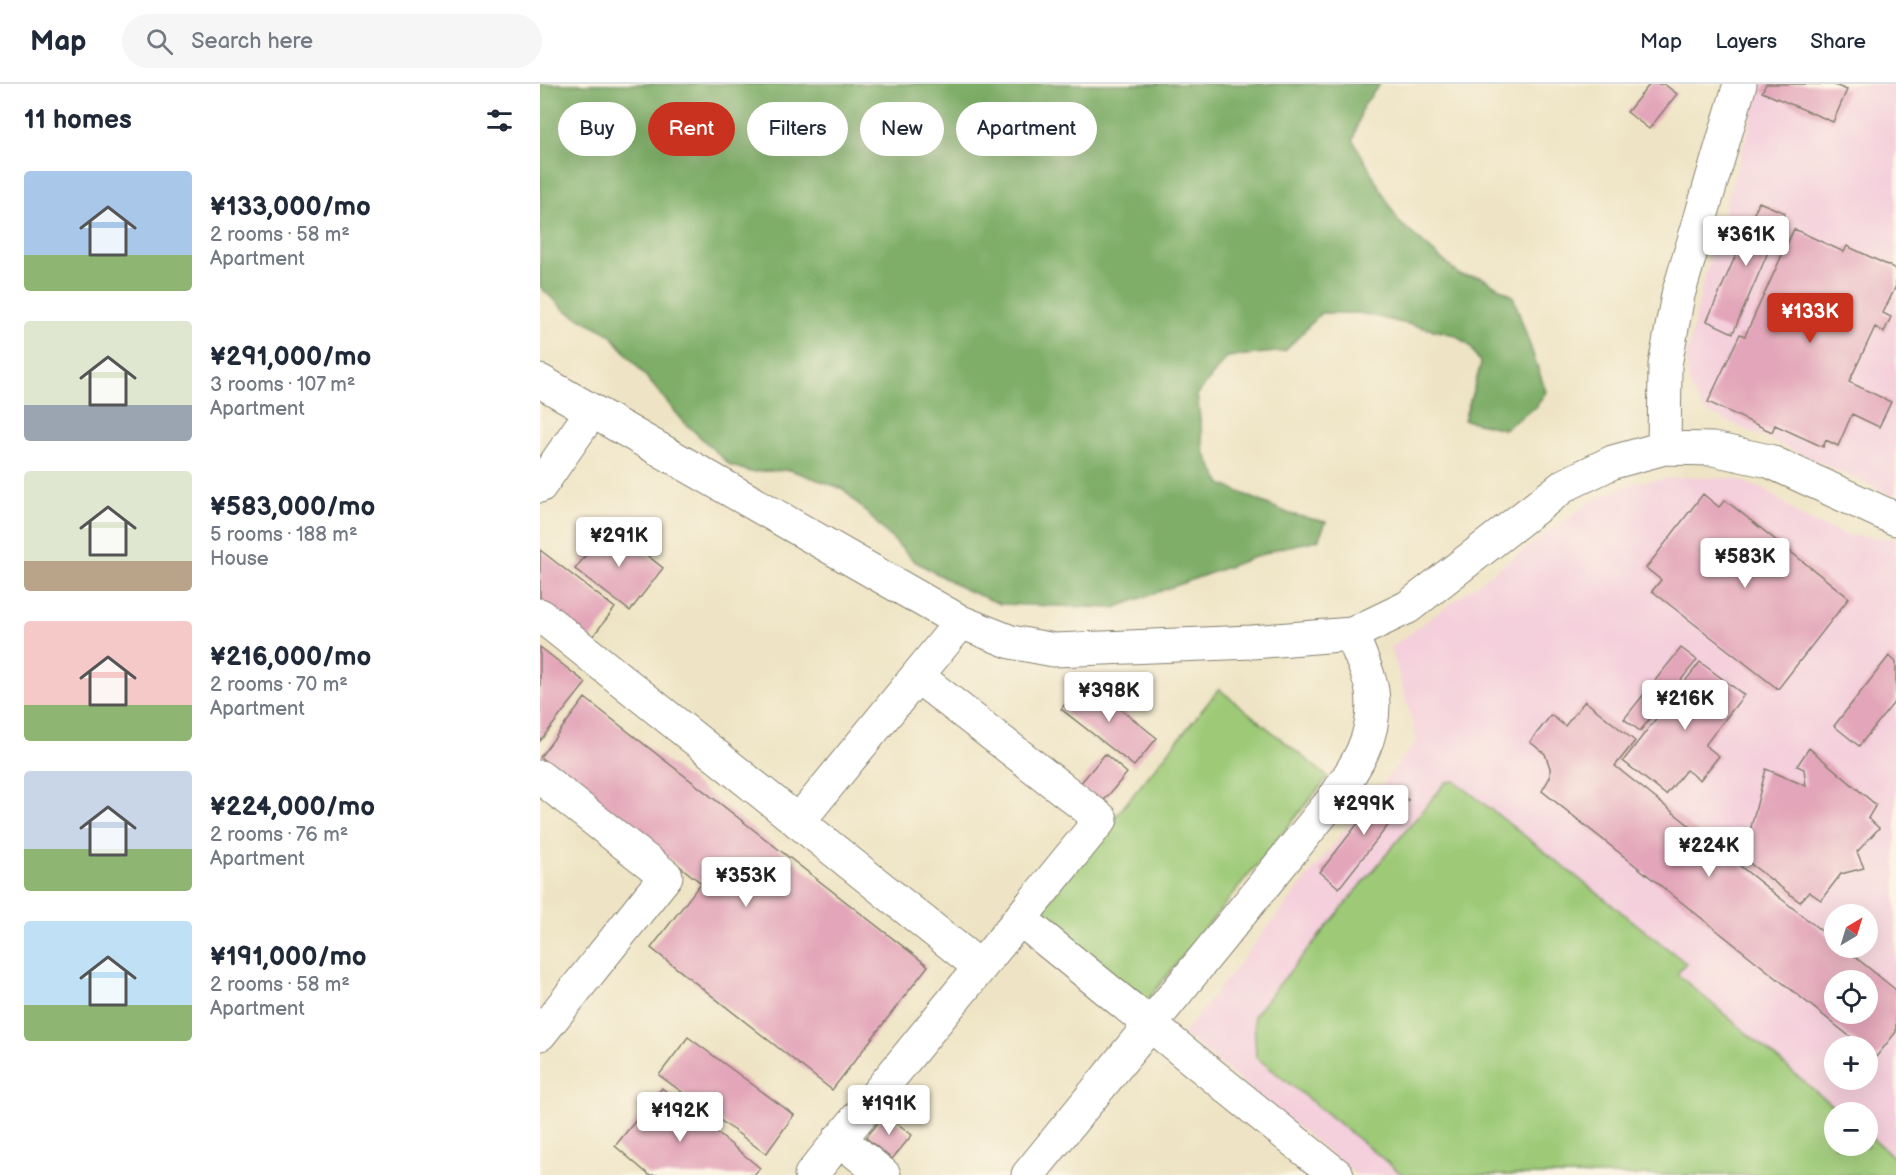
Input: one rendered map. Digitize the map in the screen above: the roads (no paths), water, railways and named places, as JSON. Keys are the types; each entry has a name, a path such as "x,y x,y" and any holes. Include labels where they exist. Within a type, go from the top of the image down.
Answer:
{"street":[{"path":"1664,448 1665,365 1678,295 1740,84"},
{"path":"540,381 962,622 1011,642 1054,650 1252,642 1352,634 1408,607 1565,485 1613,462 1664,448 1713,449 1769,461 1896,519"},
{"path":"540,486 592,411"},
{"path":"540,615 980,967"},
{"path":"798,822 962,622"},
{"path":"1028,1175 1332,801 1357,765 1372,730 1372,690 1352,634"},
{"path":"811,1175 1101,819 917,676"},
{"path":"540,777 666,876 540,1034"},
{"path":"1020,919 1152,1024 1232,1093 1337,1175"},
{"path":"839,1139 884,1175"}]}
